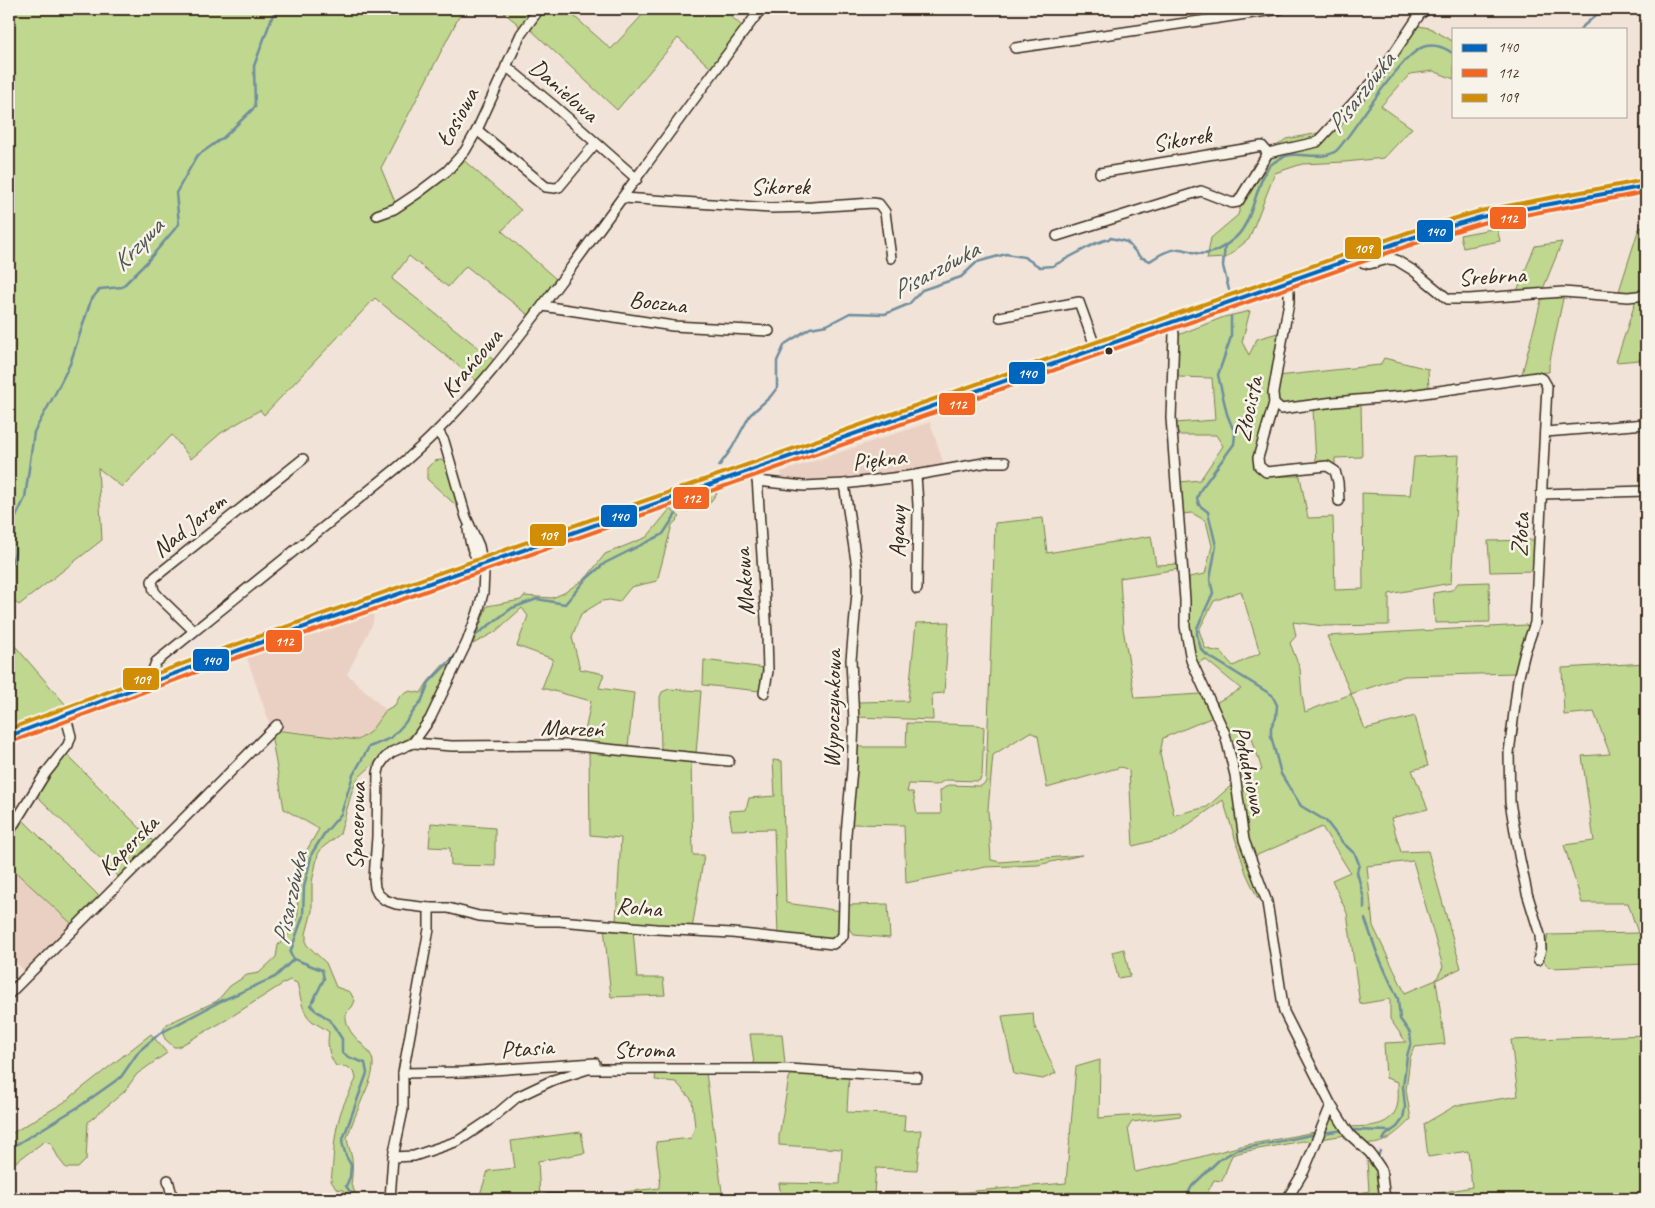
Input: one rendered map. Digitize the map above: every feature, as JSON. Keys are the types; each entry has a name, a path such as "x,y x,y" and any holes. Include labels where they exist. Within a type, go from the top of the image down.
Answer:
{"main road":[{"path":"9,736 227,655 482,565 756,475 1171,322 1455,224 1646,186"}],"street":[{"name":"Łosiowa","path":"377,215 394,209 447,171 465,151 477,130 521,34 539,9"},
{"name":"Krańcowa","path":"154,682 153,670 156,662 418,450 489,375 624,198 760,9"},
{"path":"1015,48 1281,9"},
{"path":"1057,236 1202,191 1232,203 1238,202 1268,153 1317,142 1380,74 1420,14 1428,9"},
{"name":"Danielowa","path":"506,66 637,179"},
{"name":"Danielowa","path":"477,130 546,187 551,188 559,186 595,144"},
{"name":"Sikorek","path":"1100,174 1262,146 1268,153"},
{"name":"Sikorek","path":"624,198 770,208 873,202 879,204 885,212 891,258"},
{"name":"Srebrna","path":"1357,257 1361,262 1369,264 1389,259 1402,263 1448,299 1563,292 1628,297 1646,295"},
{"name":"Złocista","path":"1287,281 1289,302 1273,392 1274,403 1258,458 1259,466 1266,472 1327,466 1335,471 1338,482 1339,501"},
{"path":"1000,317 1079,302 1096,349"},
{"name":"Boczna","path":"543,306 673,326 769,331"},
{"name":"Południowa","path":"1171,322 1174,334 1171,418 1185,600 1185,626 1191,660 1225,734 1235,775 1244,840 1267,902 1284,1012 1331,1105 1350,1136 1370,1153 1381,1170 1385,1199"},
{"name":"Złota","path":"1274,403 1281,409 1402,396 1537,377 1543,380 1547,386 1536,623 1525,652 1518,680 1510,753 1510,802 1518,855 1540,935 1541,949 1538,960"},
{"path":"1546,432 1646,424"},
{"path":"413,743 430,718 467,642 483,593 484,580 479,546 466,517 444,441 438,431"},
{"name":"Nad Jarem","path":"194,631 159,597 154,591 152,581 303,459"},
{"name":"Piękna","path":"756,475 804,486 844,484 916,475 988,462 1005,462"},
{"name":"Makowa","path":"756,475 767,635 768,671 764,693"},
{"name":"Agawy","path":"916,475 918,505 917,589"},
{"name":"Wypoczynkowa","path":"843,936 846,834 854,721 851,660 858,567 844,484"},
{"path":"1542,494 1646,491"},
{"path":"9,832 45,774 68,746 71,736 65,714"},
{"name":"Kaperska","path":"9,994 277,725"},
{"name":"Marzeń","path":"413,743 460,746 566,745 729,761"},
{"name":"Spacerowa","path":"413,743 392,752 380,765 378,773 374,879 378,894 385,900 396,904 429,908"},
{"path":"390,1199 393,1157 403,1110 402,1073 429,929 429,908"},
{"name":"Rolna","path":"429,908 448,908 479,916 732,933 833,944 843,936"},
{"name":"Ptasia","path":"402,1073 463,1072 595,1063 654,1063"},
{"name":"Stroma","path":"393,1157 414,1156 458,1141 491,1119 517,1097 553,1080 588,1069 788,1069 917,1077"},
{"path":"1288,1199 1304,1171 1331,1105"},
{"path":"168,1180 173,1199"},
{"path":"548,1199 560,1199"}],"shaded area":[{"path":"930,422 945,468 810,482 783,480 781,472"},
{"path":"374,610 373,623 347,674 386,710 370,732 358,740 271,728 246,655"},
{"path":"9,866 73,925 27,973 9,956"}],"green space":[{"path":"9,9 463,9 381,168 395,202 398,204 461,158 521,210 502,231 557,280 530,316 466,266 448,287 409,256 392,279 495,361 477,381 375,298 264,415 260,410 221,433 191,459 172,435 122,487 98,468 102,540 19,605 9,598"},
{"path":"499,9 536,9 520,29 518,24"},
{"path":"543,9 566,9 611,49 646,9 723,9 743,27 712,69 678,38 617,110 528,27"},
{"path":"1412,25 1430,28 1452,41 1452,78 1433,71 1410,74 1381,106 1412,128 1384,158 1302,164 1275,173 1249,239 1226,258 1207,259 1211,238 1238,215 1253,164 1286,139 1314,134 1341,126 1382,76"},
{"path":"1646,227 1646,292 1630,294 1619,291 1639,228"},
{"path":"1497,228 1500,241 1463,248 1460,235"},
{"path":"1562,242 1543,289 1517,291 1535,246"},
{"path":"1564,294 1549,372 1522,374 1542,297"},
{"path":"1646,298 1646,341 1640,360 1616,362 1636,300"},
{"path":"1250,311 1242,342 1249,355 1257,339 1281,332 1270,404 1255,460 1265,474 1300,476 1308,518 1333,517 1335,590 1363,589 1362,493 1410,495 1414,457 1459,455 1451,583 1389,594 1389,625 1323,626 1293,622 1296,636 1290,643 1300,669 1305,712 1351,694 1365,729 1415,716 1428,766 1412,770 1428,809 1391,818 1401,852 1428,851 1461,968 1436,980 1445,1044 1414,1047 1410,1058 1406,1090 1411,1119 1388,1139 1372,1144 1356,1137 1349,1127 1377,1124 1389,1119 1394,1114 1398,1104 1398,1082 1386,1078 1384,1043 1406,1042 1390,1019 1390,999 1360,1004 1347,913 1332,880 1350,872 1322,827 1255,856 1248,840 1240,776 1262,770 1251,735 1230,741 1217,702 1241,689 1205,659 1197,664 1190,626 1189,577 1205,574 1212,546 1206,521 1192,513 1182,514 1180,482 1200,480 1223,446 1216,435 1179,435 1175,423 1215,420 1212,378 1178,377 1178,335 1224,317","holes":["1241,591 1260,653 1233,666 1221,652 1205,648 1199,630 1214,601","1413,861 1443,967 1436,980 1405,993 1373,926 1367,866"]},
{"path":"1384,358 1428,369 1429,389 1284,404 1278,399 1278,376 1380,365"},
{"path":"1361,402 1362,457 1335,458 1335,466 1316,464 1313,409"},
{"path":"434,461 445,461 460,509 427,479 427,468"},
{"path":"719,490 709,504 684,512 678,504"},
{"path":"670,509 680,517 672,525 657,581 631,587 619,602 602,601 581,614 572,637 580,669 604,674 599,688 634,693 628,747 583,742 591,701 542,688 553,659 517,646 528,616 522,608 495,632 473,644 487,606 521,600 524,596 552,598 564,593 587,577 605,554 647,537"},
{"path":"1043,518 1047,553 1151,536 1156,565 1180,564 1179,569 1120,578 1123,628 1135,698 1201,694 1213,717 1163,738 1160,754 1174,815 1207,807 1233,784 1260,891 1258,899 1246,873 1223,800 1172,836 1133,846 1129,770 1121,767 1047,788 1038,736 1030,732 993,755 988,809 991,860 1000,862 1082,855 1038,865 986,867 906,883 904,825 852,824 858,747 906,747 907,723 978,725 984,727 982,776 979,781 945,780 937,785 909,784 907,792 913,792 917,814 941,814 940,791 948,785 981,786 986,782 995,523"},
{"path":"1536,540 1534,571 1490,572 1488,541"},
{"path":"1489,582 1490,622 1435,623 1433,593 1452,590 1458,583"},
{"path":"949,622 944,693 932,694 933,720 857,717 857,702 908,701 916,623"},
{"path":"1526,625 1531,630 1515,673 1404,676 1351,694 1327,636"},
{"path":"9,639 66,705 9,729"},
{"path":"704,660 765,668 760,691 703,685"},
{"path":"1646,663 1646,964 1553,968 1547,966 1543,959 1548,935 1638,933 1628,903 1582,903 1564,845 1594,841 1582,756 1610,754 1594,712 1564,715 1562,668"},
{"path":"443,665 452,666 426,718 413,734 379,759 358,778 352,791 340,834 322,848 318,854 312,882 312,911 306,934 306,944 326,963 336,987 350,992 355,1001 346,1013 349,1029 368,1050 373,1062 371,1077 347,1138 352,1159 351,1185 359,1199 349,1199 343,1190 336,1189 331,1181 337,1127 342,1109 356,1079 355,1074 348,1067 336,1066 329,1049 329,1032 308,1017 302,1004 297,983 290,980 284,983 226,1020 178,1047 174,1047 165,1039 162,1032 167,1024 217,1001 230,986 247,975 259,973 276,957 278,945 289,934 298,915 297,885 301,860 319,829 284,809 271,734 275,730 358,740 370,732 386,710 395,705 400,696 410,691 421,693"},
{"path":"669,689 701,691 696,754 661,752 660,697 662,692"},
{"path":"589,749 691,760 693,855 704,855 692,929 616,921 621,838 590,835"},
{"path":"65,753 155,843 120,878 34,793"},
{"path":"773,760 782,761 786,903 841,911 839,935 831,940 778,934 774,829 732,830 729,811 746,810 749,798 775,796"},
{"path":"20,817 101,898 73,925 9,866 9,836"},
{"path":"431,823 495,828 495,866 451,865 450,848 429,847"},
{"path":"888,904 890,938 854,935 851,932 848,921 849,905"},
{"path":"604,927 633,929 637,978 663,978 665,995 611,997"},
{"path":"1124,949 1130,976 1118,978 1112,952"},
{"path":"1033,1013 1034,1025 1056,1073 1043,1079 1014,1074 1002,1016"},
{"path":"151,1034 167,1053 137,1074 124,1092 88,1122 86,1160 78,1168 66,1168 51,1143 45,1141 9,1167 9,1135 63,1103"},
{"path":"750,1034 782,1034 785,1064 780,1067 754,1064"},
{"path":"1646,1035 1646,1199 1428,1199 1428,1195 1472,1187 1468,1151 1428,1157 1424,1124 1455,1106 1518,1096 1511,1040"},
{"path":"1100,1060 1099,1118 1180,1112 1181,1116 1132,1122 1128,1128 1135,1172 1241,1146 1315,1132 1311,1142 1303,1141 1232,1155 1222,1181 1214,1180 1204,1199 841,1199 831,1195 781,1197 779,1183 840,1184 842,1149 779,1145 789,1078 794,1071 849,1075 847,1112 905,1115 904,1131 921,1130 917,1170 876,1168 874,1193 965,1192 1066,1183 1076,1067"},
{"path":"656,1072 706,1073 723,1199 571,1199 568,1197 623,1197 624,1192 659,1188 660,1174 656,1142 691,1138 695,1127 692,1100 676,1082 655,1080"},
{"path":"1332,1113 1346,1135 1320,1139"},
{"path":"581,1132 585,1153 538,1161 540,1197 479,1197 488,1171 515,1168 511,1141"},
{"path":"1367,1161 1378,1170 1382,1199 1333,1199 1369,1191"}],"waterway":[{"name":"Krzywa","path":"15,533 14,521 25,498 34,432 70,364 91,300 100,289 122,287 146,263 179,224 176,193 197,156 224,137 255,107 254,66 275,9"},
{"name":"Pisarzówka","path":"1581,28 1603,9"},
{"name":"Pisarzówka","path":"719,466 732,448 750,415 777,388 777,361 785,344 810,328 827,325 850,313 885,314 909,304 922,290 961,277 977,262 1006,254 1024,257 1040,267 1053,266 1094,244 1111,238 1127,242 1140,257 1150,261 1163,253 1174,250 1182,249 1202,254 1218,250 1236,237 1248,220 1263,176 1273,163 1290,155 1322,156 1334,153 1392,76 1416,51 1426,46 1437,46 1452,53"},
{"path":"1225,245 1223,266 1229,290"},
{"path":"1231,316 1231,337 1218,375 1227,414 1235,434 1234,444 1201,489 1197,498 1199,505 1208,512 1216,546 1210,579 1213,593 1197,628 1197,635 1201,649 1207,655 1272,695 1277,705 1276,718 1271,727 1271,736 1281,774 1301,806 1326,821 1343,843 1355,854 1359,864 1357,872 1364,899 1364,908"},
{"name":"Pisarzówka","path":"681,508 695,505 709,498"},
{"name":"Pisarzówka","path":"476,635 512,608 537,599 565,604 585,580 605,563 663,534 676,514"},
{"name":"Krzywa","path":"9,570 15,548"},
{"name":"Pisarzówka","path":"355,1199 346,1186 350,1177 351,1165 342,1142 367,1073 365,1063 348,1057 342,1052 342,1039 330,1020 311,1005 324,979 322,970 294,959 290,953 303,916 304,887 312,853 324,834 341,814 353,775 369,747 391,738 422,700 429,682 455,656"},
{"path":"1365,919 1377,953 1398,999 1400,1019 1410,1033 1411,1042 1403,1087 1405,1107 1403,1119 1383,1140"},
{"path":"9,1149 80,1106 121,1077 139,1051 159,1034 221,1001 275,977 294,959"},
{"path":"1323,1133 1344,1130"},
{"path":"1350,1130 1391,1131"},
{"path":"1185,1199 1192,1186 1219,1160 1236,1150 1316,1134"},
{"path":"1378,1156 1380,1151"}],"transit line":[{"name":"109","path":"9,729 206,655 1409,232 1480,211 1645,180"},
{"name":"140","path":"9,736 208,661 1411,238 1481,217 1646,186"},
{"name":"112","path":"11,742 210,667 1413,244 1482,223 1646,192"}]}
